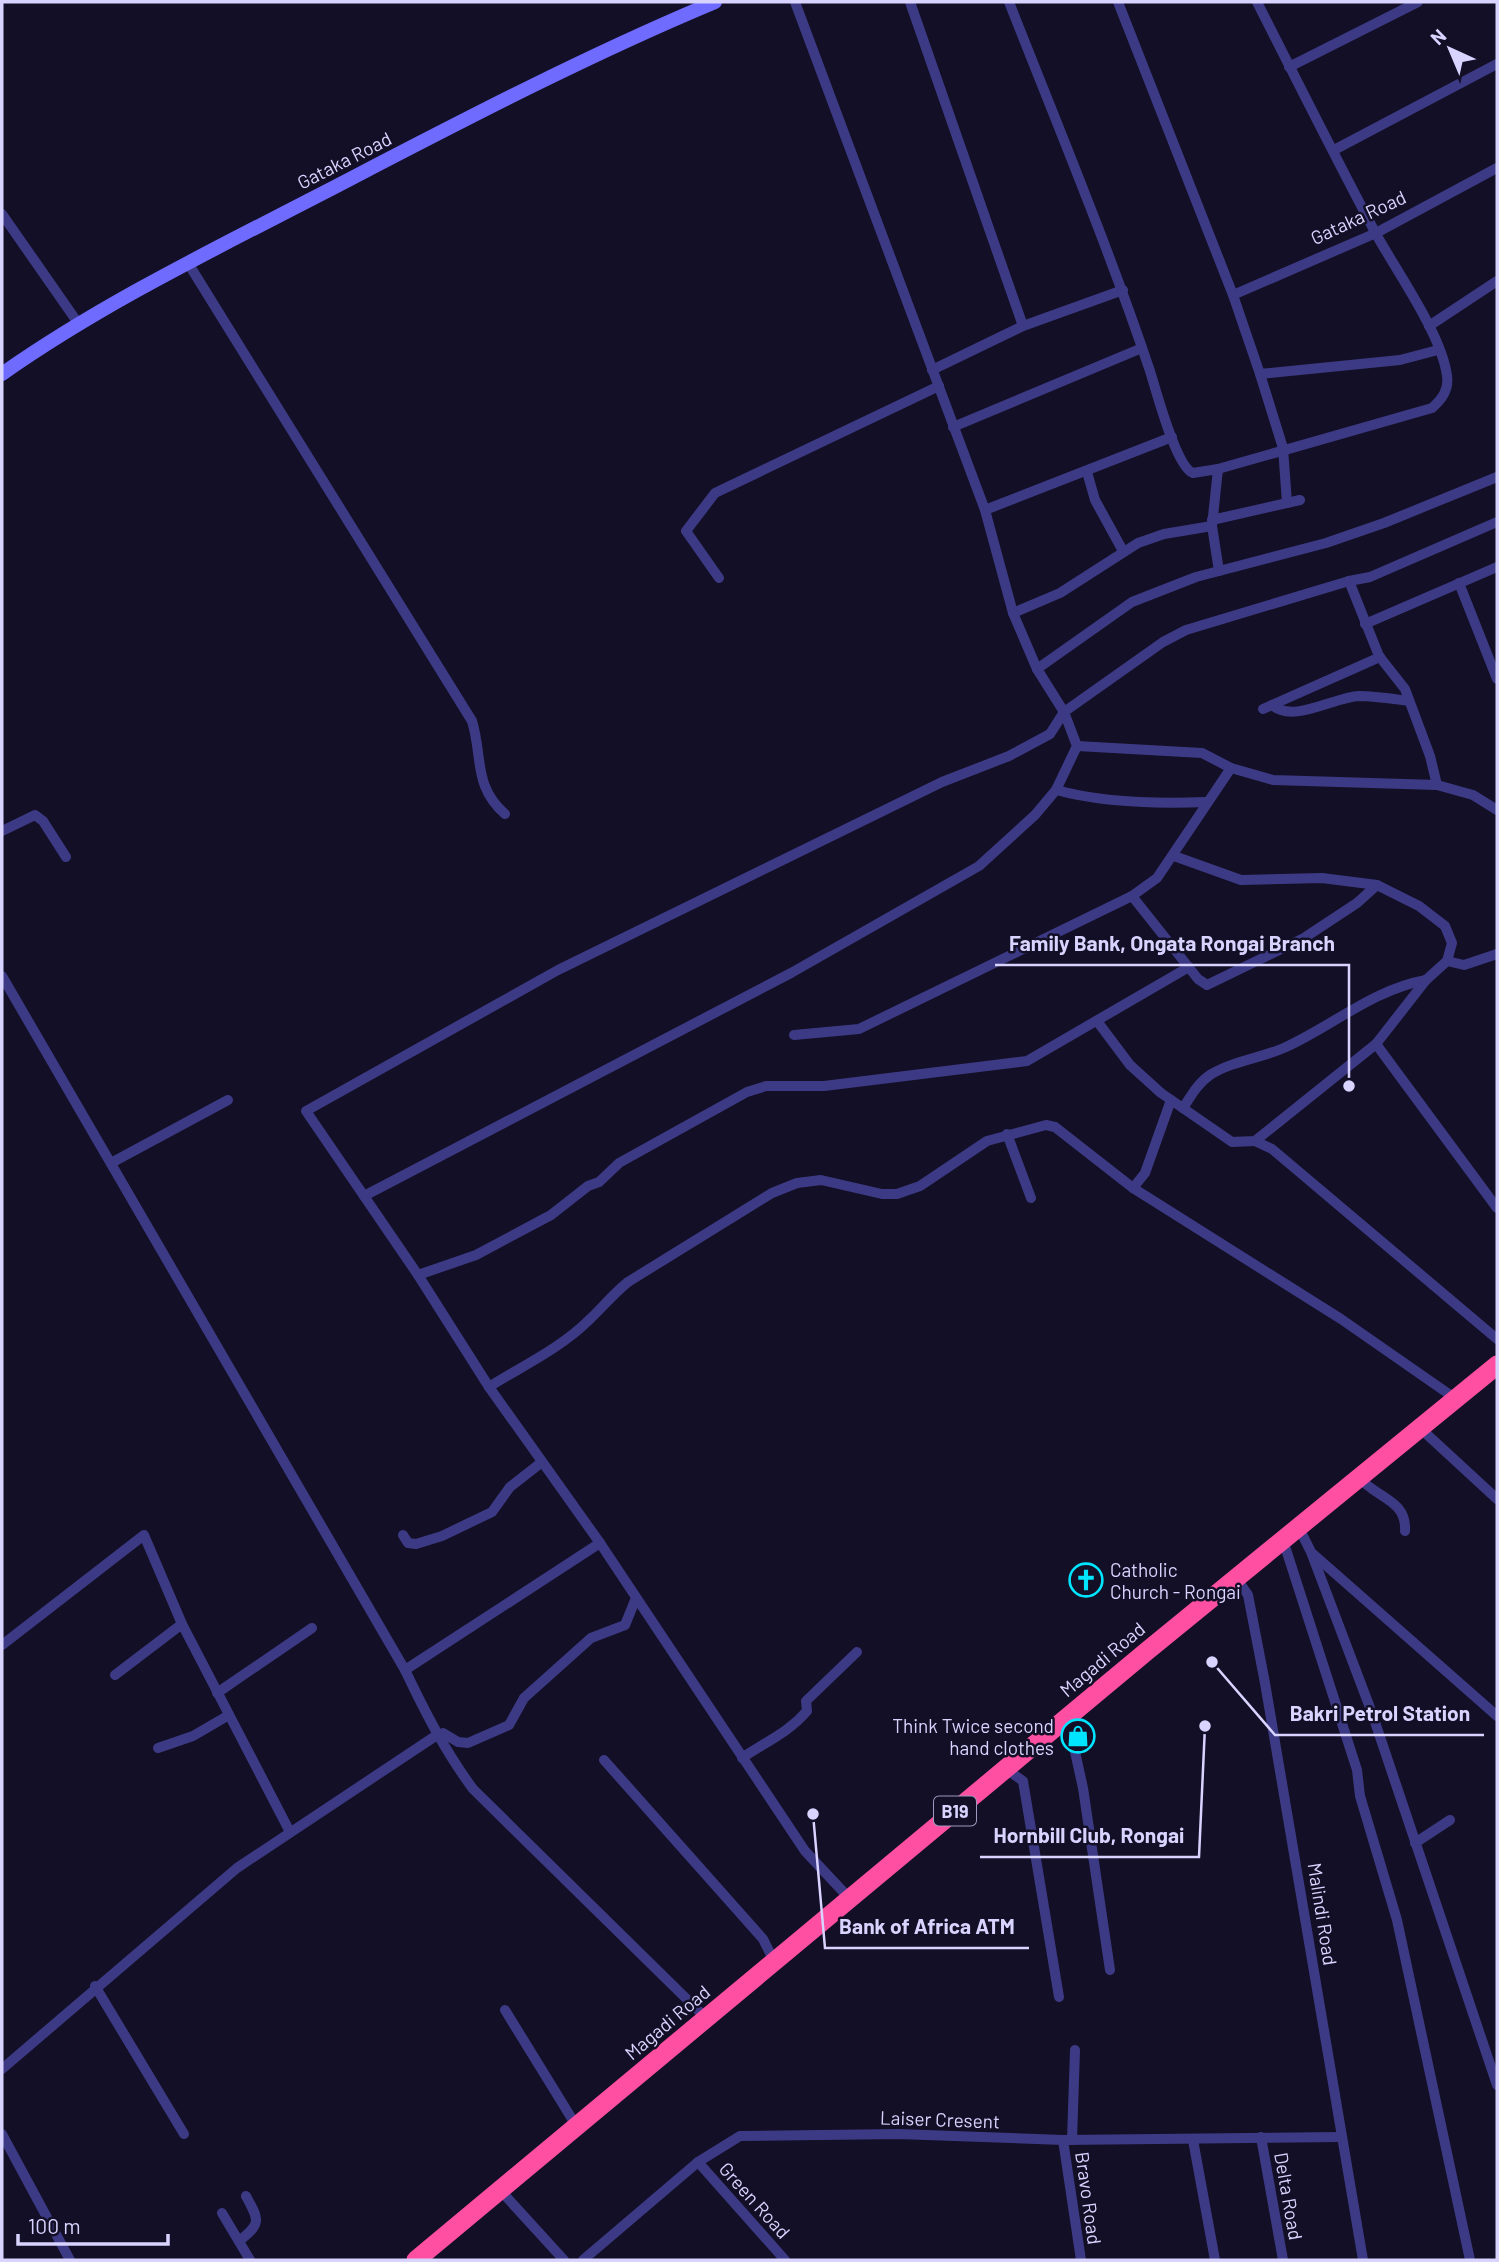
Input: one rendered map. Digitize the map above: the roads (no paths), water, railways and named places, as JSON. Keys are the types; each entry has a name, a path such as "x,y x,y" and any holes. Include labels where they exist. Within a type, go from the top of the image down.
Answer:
{"highway":[{"name":"Magadi Road","path":"416,2260 1061,1722 1359,1477 1456,1399 1495,1372"}],"street":[{"name":"Gataka Road","path":"2,374 78,323 188,263 552,74 715,2"},
{"path":"364,1196 791,974 979,866 1035,815 1056,790 1077,746 1064,712 1037,669 1013,613 985,510 795,2"},
{"path":"910,2 1023,326"},
{"path":"1009,2 1123,290 1172,437 1188,471 1217,469 1283,448 1432,408 1441,400 1447,387 1447,375 1429,326 1376,233 1256,2"},
{"path":"1118,2 1233,295 1260,374 1283,448 1287,503"},
{"path":"1289,67 1418,2"},
{"path":"1334,149 1497,64"},
{"name":"Gataka Road","path":"1233,295 1376,233 1497,168"},
{"path":"2,214 78,323"},
{"path":"188,263 472,721 486,795 505,814"},
{"path":"1429,326 1497,281"},
{"path":"932,370 1023,326 1123,290"},
{"path":"953,427 1142,348"},
{"path":"1260,374 1400,360 1438,350"},
{"path":"719,578 686,531 712,496 939,386"},
{"path":"985,510 1172,437"},
{"path":"1217,469 1212,523 1219,570"},
{"path":"1087,472 1096,500 1123,551"},
{"path":"1037,669 1132,602 1219,570 1326,543 1466,492 1497,477"},
{"path":"1013,613 1060,593 1123,551 1164,534 1300,500"},
{"path":"850,1899 805,1851 600,1543 489,1387 418,1275 306,1111 558,971 942,782 1009,756 1050,734 1064,712 1163,642 1186,630 1390,570 1497,522"},
{"path":"1366,624 1497,566"},
{"path":"1349,581 1380,657 1405,689 1437,785"},
{"path":"1459,583 1497,679"},
{"path":"1380,657 1268,707 1282,711 1301,710 1358,696 1409,701"},
{"path":"1077,746 1202,753 1231,768 1273,780 1437,785 1473,795 1497,810"},
{"path":"794,1035 859,1028 1132,896 1157,878 1231,768"},
{"path":"1056,790 1080,796 1165,804 1206,802"},
{"path":"2,831 34,815 43,821 66,858"},
{"path":"1174,856 1241,880 1322,877 1377,885 1419,906 1445,926 1452,943 1447,961 1426,980 1376,1044 1255,1141"},
{"path":"1132,896 1189,967 1207,985 1216,984 1304,938 1357,903 1377,885"},
{"path":"1447,961 1464,965 1497,954"},
{"path":"418,1275 476,1255 551,1215 588,1186 600,1182 619,1163 747,1092 766,1086 824,1086 1027,1061 1189,967"},
{"path":"2,976 473,1789 706,2018"},
{"path":"1183,1108 1201,1082 1211,1074 1261,1058 1294,1043 1356,1005 1398,985 1426,980"},
{"path":"1097,1021 1130,1065 1171,1100 1233,1142 1255,1141 1272,1149 1497,1339"},
{"path":"1376,1044 1497,1208"},
{"path":"111,1163 228,1100"},
{"path":"1133,1188 1145,1173 1171,1100"},
{"path":"489,1387 571,1334 628,1282 772,1193 797,1184 821,1180 897,1195 919,1186 987,1141 1030,1127 1055,1127 1133,1188 1341,1319 1456,1399"},
{"path":"1007,1135 1031,1198"},
{"path":"1420,1428 1497,1499"},
{"path":"403,1535 408,1543 416,1544 455,1531 492,1513 510,1487 542,1462"},
{"path":"1359,1477 1369,1490 1397,1504 1406,1519 1405,1531"},
{"path":"1299,1528 1311,1552 1372,1713 1497,2085"},
{"path":"2,1645 140,1535 146,1537 182,1624 290,1832"},
{"path":"1283,1540 1357,1770 1360,1796 1397,1920 1469,2260"},
{"path":"405,1670 600,1543"},
{"path":"1311,1552 1497,1716"},
{"name":"Malindi Road","path":"1236,1578 1248,1595 1265,1683 1363,2260"},
{"path":"440,1734 458,1742 468,1743 509,1726 524,1698 591,1638 625,1625 636,1598"},
{"path":"115,1675 182,1624"},
{"path":"217,1693 312,1628"},
{"path":"742,1758 776,1735 788,1732 807,1711 806,1701 857,1652"},
{"path":"158,1748 193,1736 229,1715"},
{"path":"1061,1722 1072,1738 1078,1763 1110,1970"},
{"path":"2,2069 95,1986 237,1868 440,1734"},
{"path":"604,1760 763,1939 774,1961"},
{"path":"1006,1769 1023,1781 1059,1997"},
{"path":"1415,1843 1450,1820"},
{"path":"95,1986 184,2134"},
{"path":"505,2010 577,2127"},
{"name":"Bravo Road","path":"1075,2050 1067,2140 1081,2260"},
{"path":"2,2134 70,2260"},
{"name":"Laiser Cresent","path":"583,2260 698,2162 740,2136 898,2134 1067,2140 1340,2137"},
{"name":"Delta Road","path":"1261,2137 1283,2260"},
{"path":"1194,2140 1215,2260"},
{"name":"Green Road","path":"698,2162 785,2260"},
{"path":"500,2190 564,2260"},
{"path":"239,2241 256,2224 257,2218 246,2196"},
{"path":"222,2213 250,2260"}],"place":[{"name":"Family Bank, Ongata Rongai Branch","path":"1349,1086"},
{"name":"Catholic Church - Rongai","path":"1086,1580"},
{"name":"Bakri Petrol Station","path":"1212,1662"},
{"name":"Hornbill Club, Rongai","path":"1205,1726"},
{"name":"Think Twice second hand clothes","path":"1078,1736"},
{"name":"Bank of Africa ATM","path":"813,1814"}]}
